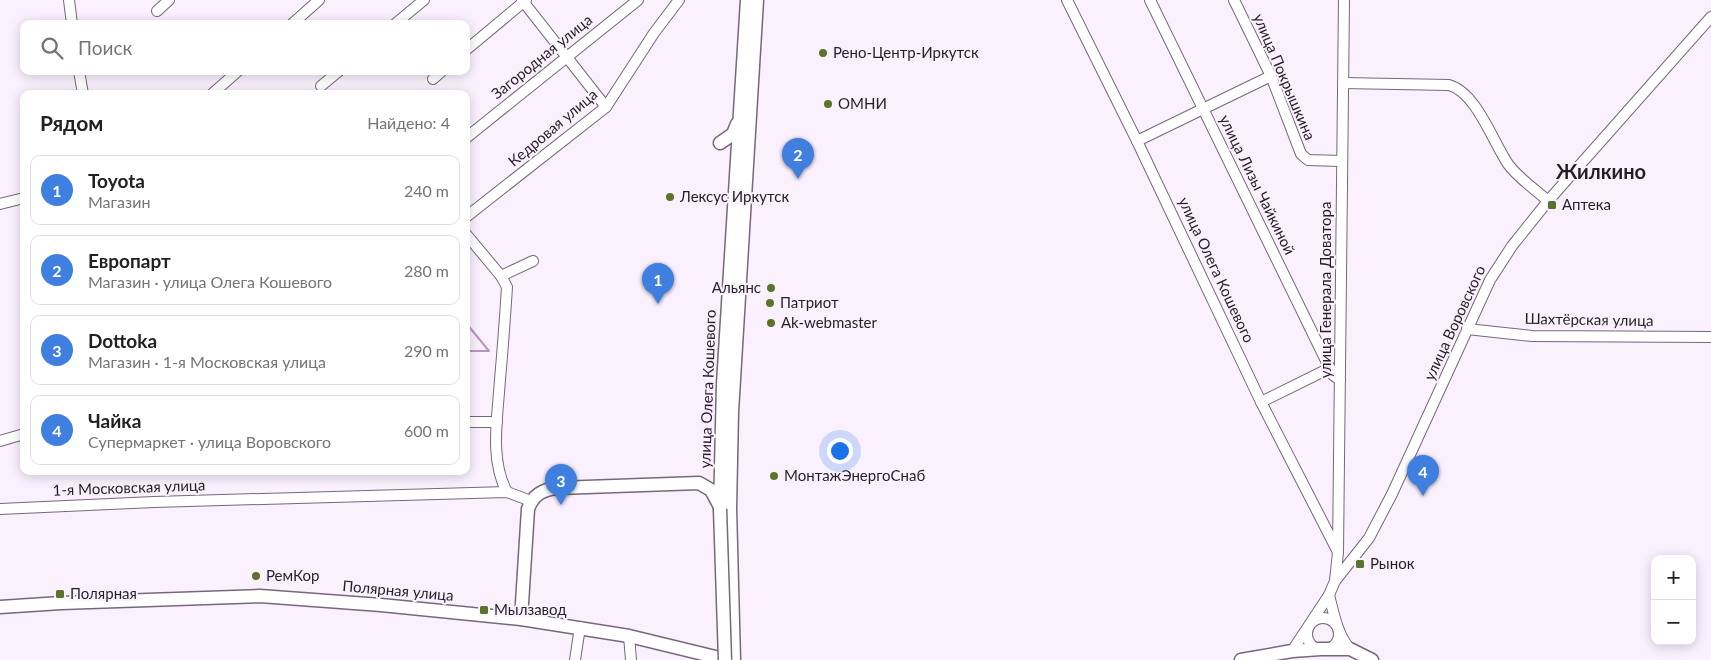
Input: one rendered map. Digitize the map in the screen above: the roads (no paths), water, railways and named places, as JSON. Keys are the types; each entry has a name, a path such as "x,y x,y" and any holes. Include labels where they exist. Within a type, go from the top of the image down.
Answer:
{"main road":[{"name":"улица Олега Кошевого","path":"734,660 721,453 724,374 747,0"},
{"name":"улица Олега Кошевого","path":"726,660 725,508 757,0"},
{"path":"720,143 733,134 740,111"},
{"path":"694,483 704,480 711,474 721,453"},
{"path":"521,619 528,517 531,501 543,491 551,488 694,483 703,485 711,490 725,508"},
{"name":"Полярная улица","path":"0,607 260,596 381,605 521,619 629,636 726,660"},
{"path":"1241,660 1292,651 1321,649 1350,650 1372,660"}],"street":[{"path":"69,0 72,20"},
{"path":"157,10 169,0"},
{"path":"296,20 319,0"},
{"path":"401,20 424,0"},
{"name":"Загородная улица","path":"470,135 638,0"},
{"name":"Кедровая улица","path":"470,214 606,107 654,33 679,0"},
{"name":"улица Олега Кошевого","path":"1067,0 1137,141 1261,402 1338,552"},
{"name":"улица Лизы Чайкиной","path":"1150,0 1333,375 1340,380"},
{"name":"улица Покрышкина","path":"1234,0 1271,76 1303,157 1308,160 1342,161"},
{"name":"улица Генерала Доватора","path":"1335,581 1338,552 1344,0"},
{"path":"470,47 524,1 606,107"},
{"name":"улица Воровского","path":"1292,651 1329,595 1335,581 1369,538 1392,494 1467,329 1495,273 1512,246 1548,201 1711,16"},
{"path":"80,75 82,90"},
{"path":"217,90 233,75"},
{"path":"321,86 334,75"},
{"path":"432,79 437,75"},
{"path":"1137,141 1271,76"},
{"path":"1343,83 1449,85 1455,87 1474,106 1509,165 1548,201"},
{"path":"0,204 20,199"},
{"path":"470,239 501,276 507,287 497,422 497,456 500,480 506,492"},
{"path":"501,276 533,260"},
{"name":"Шахтёрская улица","path":"1467,329 1532,336 1711,337"},
{"path":"1261,402 1330,368"},
{"path":"470,422 497,422"},
{"path":"0,442 20,435"},
{"name":"1-я Московская улица","path":"0,509 154,502 506,492 531,501"},
{"path":"1329,595 1338,628 1350,650"},
{"path":"1318,618 1328,618 1338,628 1339,633 1336,643 1328,649 1313,646 1308,638 1310,624 1318,618"},
{"path":"575,660 580,628"},
{"path":"629,636 631,660"}],"waterway":[{"path":"470,328 489,351 470,351"}],"place":[{"name":"Рено-Центр-Иркутск","path":"823,53"},
{"name":"ОМНИ","path":"828,104"},
{"name":"Европарт","path":"798,179"},
{"name":"Лексус Иркутск","path":"670,197"},
{"name":"Аптека","path":"1552,205"},
{"name":"Альянс","path":"771,288"},
{"name":"Патриот","path":"770,303"},
{"name":"Toyota","path":"658,304"},
{"name":"Ak-webmaster","path":"771,323"},
{"name":"МонтажЭнергоСнаб","path":"774,476"},
{"name":"Чайка","path":"1423,496"},
{"name":"Dottoka","path":"561,505"},
{"name":"Рынок","path":"1360,564"},
{"name":"РемКор","path":"256,576"},
{"name":"Полярная","path":"60,594"},
{"name":"Мылзавод","path":"484,610"}],"district":[{"name":"Жилкино","path":"1601,172"}]}
